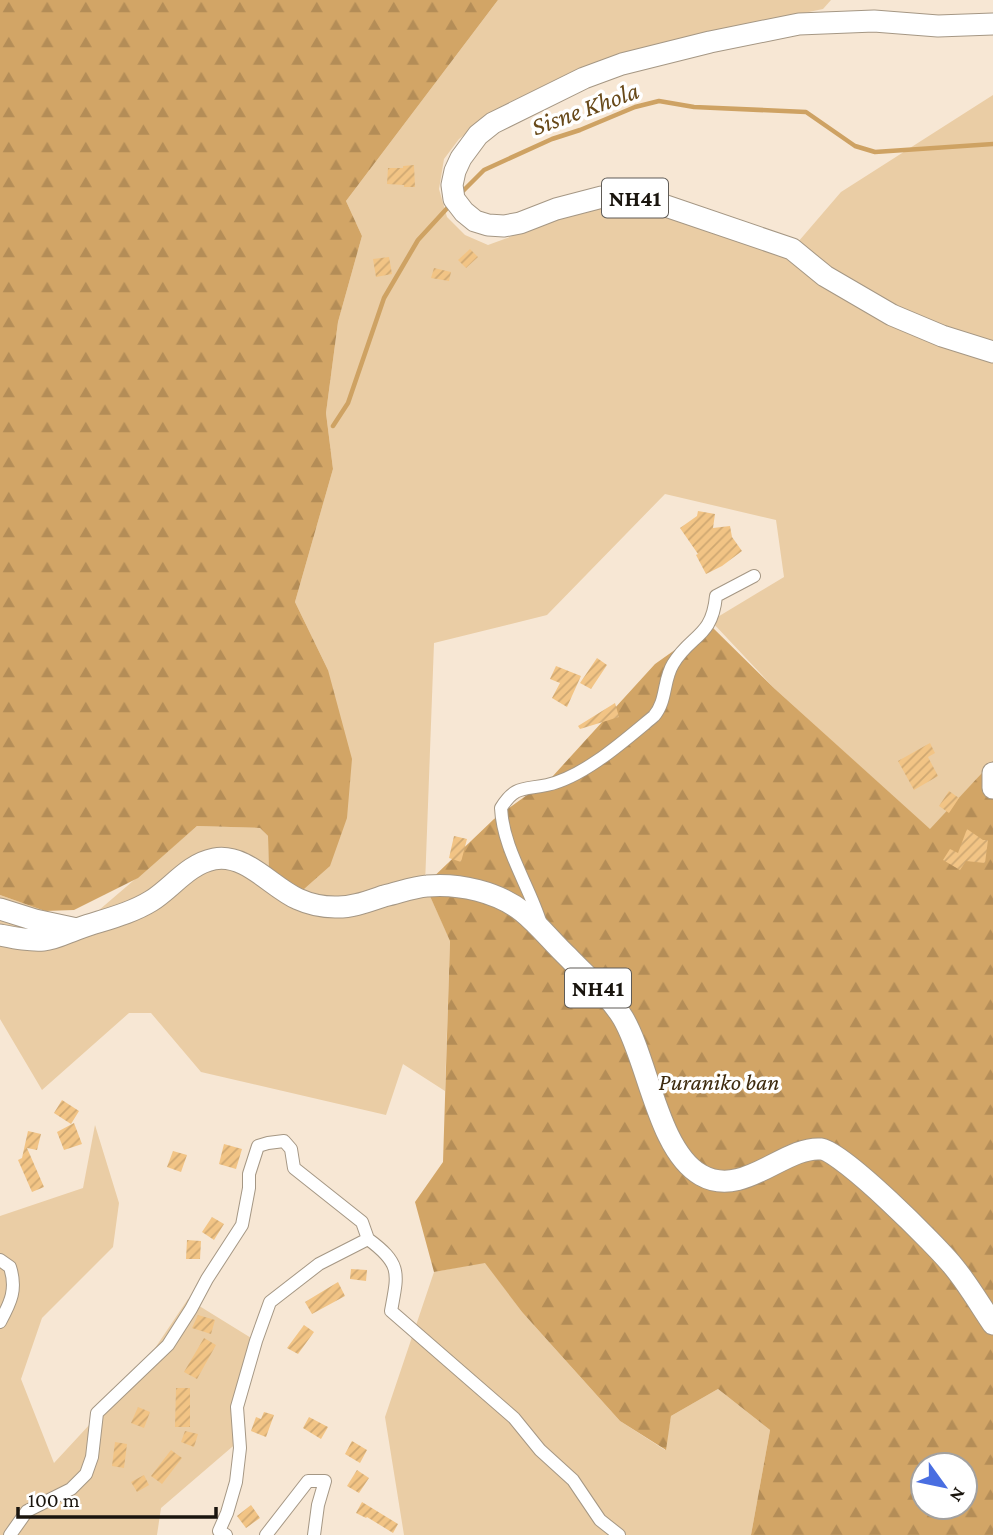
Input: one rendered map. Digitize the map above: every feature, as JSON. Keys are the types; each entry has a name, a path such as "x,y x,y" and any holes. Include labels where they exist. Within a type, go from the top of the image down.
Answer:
{"highway":[{"name":"NH41","path":"993,24 939,26 882,21 799,24 710,41 622,64 584,78 493,123 478,135 461,158 452,185 454,199 464,212 488,225 520,223 556,208 602,197 633,198 663,205 792,249 825,276 891,315 942,336 993,352"},
{"path":"993,773 993,788"},
{"name":"NH41","path":"0,935 49,940 151,901 197,865 215,859 234,860 256,871 296,898 336,908 425,886 473,889 496,896 523,912 614,1004 635,1040 645,1076 675,1148 692,1168 703,1177 738,1180 805,1151 823,1149 839,1157 953,1266 993,1324"},
{"path":"0,909 77,929"}],"street":[{"path":"543,932 535,906 504,834 501,808 509,795 524,788 548,785 584,769 605,756 654,716 660,709 671,666 692,641 706,630 715,610 716,596 754,576"},
{"path":"10,1535 27,1511 71,1489 86,1474 92,1457 97,1413 168,1345 242,1225 249,1174 258,1146 284,1141 291,1149 294,1168 362,1222 368,1239 388,1254 398,1276 391,1311 514,1418 540,1450 573,1480 600,1520 619,1535"},
{"path":"226,1535 219,1531 236,1482 240,1448 237,1407 270,1302 319,1264 368,1239"},
{"path":"0,1260 10,1267 15,1281 13,1296 0,1322"},
{"path":"266,1535 308,1481 325,1481 314,1535"}],"shaded area":[{"path":"498,0 831,0 823,9 689,37 566,75 502,106 459,139 444,159 439,189 447,217 465,235 488,245 553,221 595,209 624,205 792,249 841,192 993,95 993,761 930,830 775,689 711,621 784,577 776,520 665,494 547,615 434,643 425,885 450,940 445,1091 403,1064 386,1115 201,1072 151,1013 129,1013 42,1090 0,1019 0,895 45,911 77,929 197,826 260,828 268,836 269,876 328,670 295,602 333,469 326,413 338,322 362,236 346,201"},
{"path":"95,1125 119,1203 113,1247 42,1318 21,1379 54,1463 141,1369 188,1299 256,1341 237,1407 239,1441 161,1508 157,1535 0,1535 0,1216 83,1188"},
{"path":"485,1262 522,1312 620,1421 665,1450 671,1416 718,1389 770,1430 751,1535 404,1535 385,1417 434,1272"}],"green space":[{"path":"0,0 498,0 346,201 362,236 338,322 326,413 333,469 295,602 328,670 352,759 347,818 330,866 304,889 294,888 269,876 268,836 260,828 197,826 138,878 74,910 45,911 0,895"},
{"name":"Puraniko ban","path":"710,625 775,689 930,829 993,761 993,1535 751,1535 770,1430 718,1389 671,1416 666,1450 620,1421 522,1312 485,1263 434,1272 415,1202 443,1162 450,941 425,885 494,819 552,777 655,664"}],"building":[{"path":"414,165 415,187 387,184 388,168"},
{"path":"470,249 478,257 466,268 458,260"},
{"path":"389,257 392,274 376,277 373,259"},
{"path":"434,268 451,272 449,281 431,278"},
{"path":"698,511 715,514 713,528 730,526 732,537 742,551 706,574 696,555 698,554 680,528 697,516"},
{"path":"597,658 607,665 591,689 580,683"},
{"path":"556,666 581,676 567,707 552,698 560,683 550,679"},
{"path":"615,703 619,717 580,729 578,726"},
{"path":"930,743 935,753 928,757 938,776 914,790 898,761"},
{"path":"949,791 959,798 949,813 939,806"},
{"path":"967,829 983,840 988,840 985,863 966,861 960,870 943,860 950,849 958,853"},
{"path":"454,836 467,839 461,862 449,858"},
{"path":"62,1100 79,1111 71,1124 54,1113"},
{"path":"74,1123 82,1144 64,1150 57,1132"},
{"path":"28,1131 41,1134 37,1150 27,1148 44,1187 32,1192 18,1160 22,1158"},
{"path":"224,1144 242,1149 236,1169 219,1164"},
{"path":"173,1151 187,1155 181,1172 167,1167"},
{"path":"212,1217 224,1224 214,1240 202,1232"},
{"path":"187,1240 201,1241 200,1259 186,1259"},
{"path":"351,1269 367,1270 366,1281 350,1279"},
{"path":"338,1282 345,1296 312,1314 305,1302"},
{"path":"198,1315 215,1320 211,1334 192,1328"},
{"path":"304,1325 314,1332 298,1354 287,1348"},
{"path":"204,1338 216,1345 197,1379 184,1372"},
{"path":"176,1388 190,1388 190,1427 175,1427"},
{"path":"138,1407 150,1412 144,1428 131,1423"},
{"path":"264,1412 274,1415 266,1437 251,1431 256,1417 261,1419"},
{"path":"309,1417 328,1427 321,1439 303,1428"},
{"path":"185,1431 198,1434 194,1447 181,1442"},
{"path":"352,1441 367,1450 360,1463 345,1454"},
{"path":"115,1442 127,1444 124,1468 112,1466"},
{"path":"171,1450 182,1458 162,1484 151,1476"},
{"path":"357,1470 369,1478 359,1493 347,1486"},
{"path":"144,1475 149,1485 137,1492 131,1482"},
{"path":"362,1502 398,1524 393,1533 356,1513"},
{"path":"251,1505 260,1518 246,1528 237,1516"}],"waterway":[{"name":"Sisne Khola","path":"459,195 484,170 552,139 635,107 659,101 694,107 806,112 855,146 875,152 993,144"},
{"name":"Sisne Khola","path":"333,426 348,403 384,298 418,240 451,204"}]}
